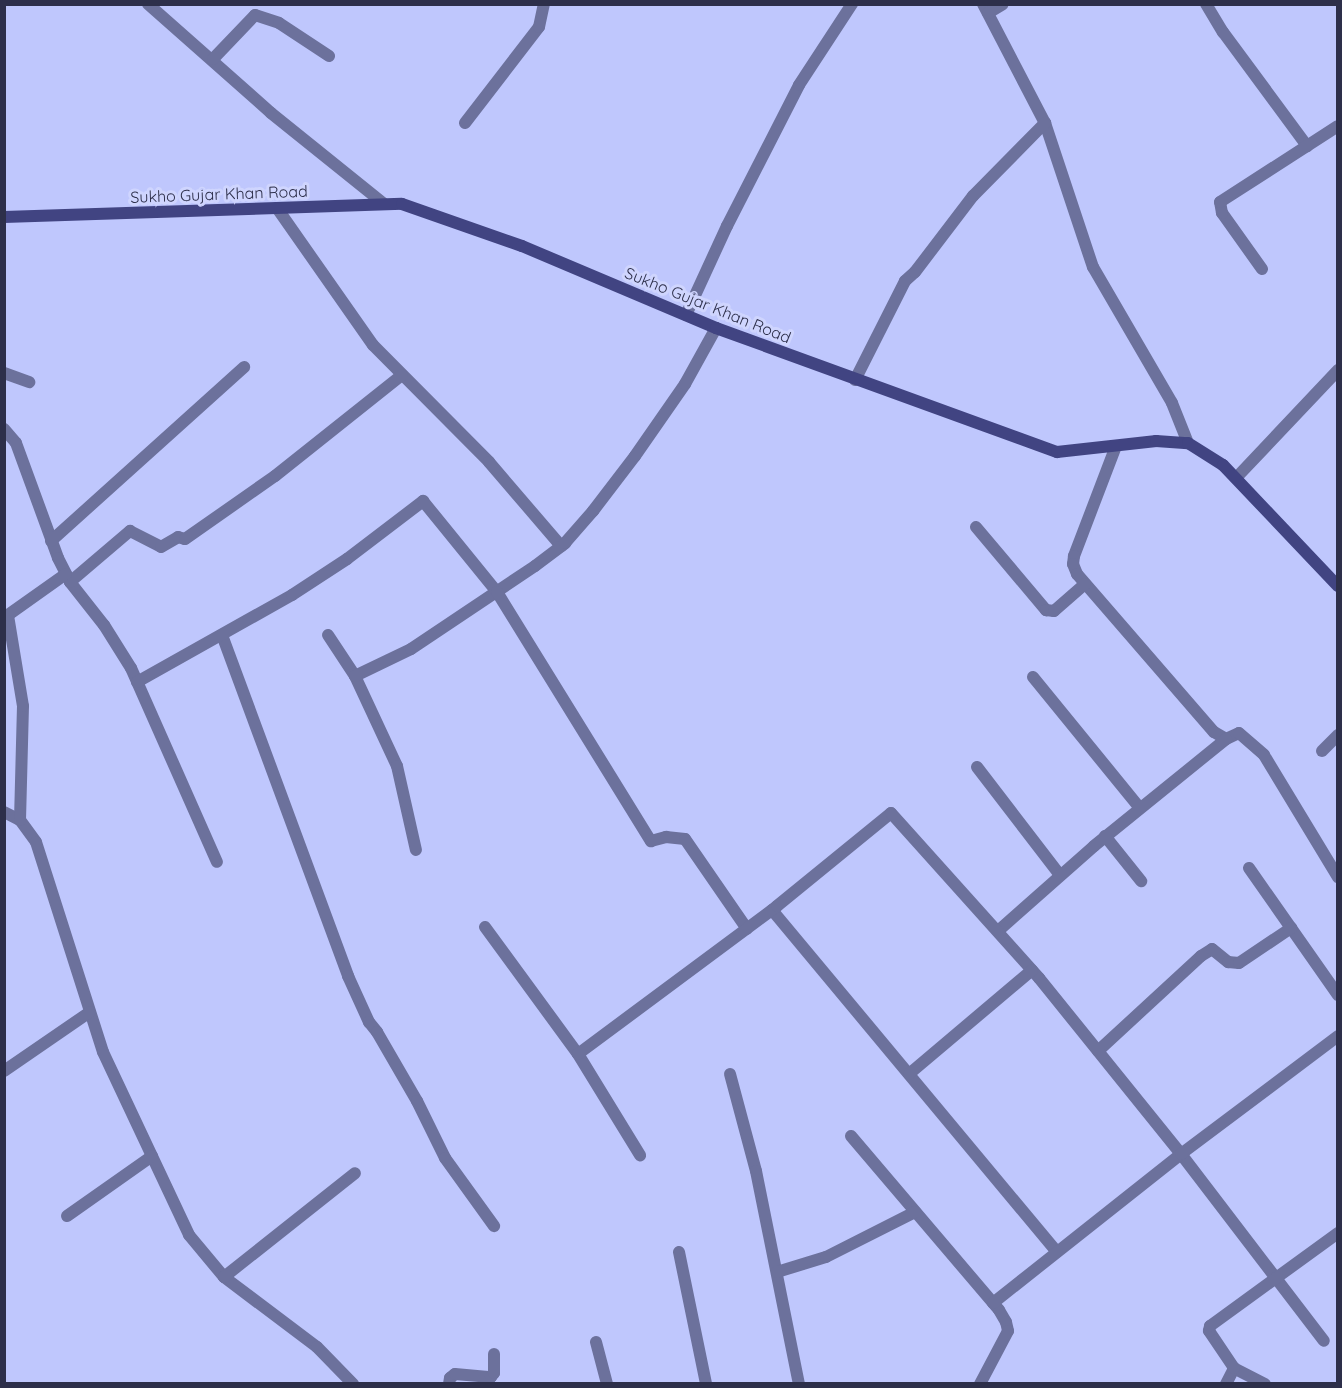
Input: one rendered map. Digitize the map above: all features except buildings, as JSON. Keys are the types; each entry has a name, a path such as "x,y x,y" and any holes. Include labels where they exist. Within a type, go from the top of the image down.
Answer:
{"main road":[{"name":"Sukho Gujar Khan Road","path":"4,217 402,204 522,246 716,328 1057,452 1156,441 1188,443 1223,465 1338,586"}],"street":[{"path":"148,4 271,112 384,204"},
{"path":"465,123 539,27 544,4"},
{"path":"686,315 727,226 799,85 852,4"},
{"path":"1003,4 985,9 1045,123 1093,267 1172,403 1188,443"},
{"path":"1206,4 1223,32 1306,146"},
{"path":"213,59 255,15 279,23 329,56"},
{"path":"855,380 905,281 915,272 973,196 1045,123"},
{"path":"1262,269 1222,213 1220,202 1338,126"},
{"path":"277,208 353,319 402,375 489,462 561,546"},
{"path":"355,676 411,649 561,546 593,511 635,456 685,384 716,328"},
{"path":"51,541 244,367"},
{"path":"1236,478 1338,370"},
{"path":"4,373 29,382"},
{"path":"20,820 23,705 8,615 68,578 130,531 161,547 177,537 185,539 275,476 402,375"},
{"path":"4,429 16,443 51,541 68,578 104,625 137,682 217,862"},
{"path":"1116,446 1073,564 1085,584 1208,726 1226,739"},
{"path":"137,682 292,595 347,559 423,501 497,591 651,842 666,837 685,839 747,928"},
{"path":"976,527 1046,610 1054,611 1085,584"},
{"path":"222,634 242,695 280,788 352,986 369,1022 417,1101 445,1158 494,1226"},
{"path":"328,635 355,676 397,766 416,850"},
{"path":"1033,677 1140,808"},
{"path":"998,931 1105,836 1226,739 1239,733 1264,755 1338,877"},
{"path":"1322,751 1338,735"},
{"path":"976,767 1060,875"},
{"path":"4,812 20,820 36,842 103,1052 189,1235 224,1277 317,1347 353,1383"},
{"path":"578,1054 772,910 891,813 1032,970 1181,1154 1324,1341"},
{"path":"1105,836 1141,881"},
{"path":"1249,868 1338,995"},
{"path":"772,910 1057,1252"},
{"path":"485,927 578,1054 640,1155"},
{"path":"1098,1051 1200,956 1212,949 1228,962 1239,963 1291,928"},
{"path":"909,1074 1032,970"},
{"path":"4,1071 90,1012"},
{"path":"993,1303 1181,1154 1338,1036"},
{"path":"730,1074 756,1171 799,1383"},
{"path":"851,1136 993,1303 1006,1322 1008,1331 980,1383"},
{"path":"67,1216 152,1156"},
{"path":"224,1277 355,1173"},
{"path":"777,1272 826,1257 915,1212"},
{"path":"1264,1383 1233,1368 1209,1331 1210,1326 1338,1233"},
{"path":"679,1252 706,1383"},
{"path":"596,1342 607,1383"},
{"path":"449,1383 450,1378 455,1374 491,1377 494,1373 494,1354"},
{"path":"1226,1383 1233,1368"}]}
